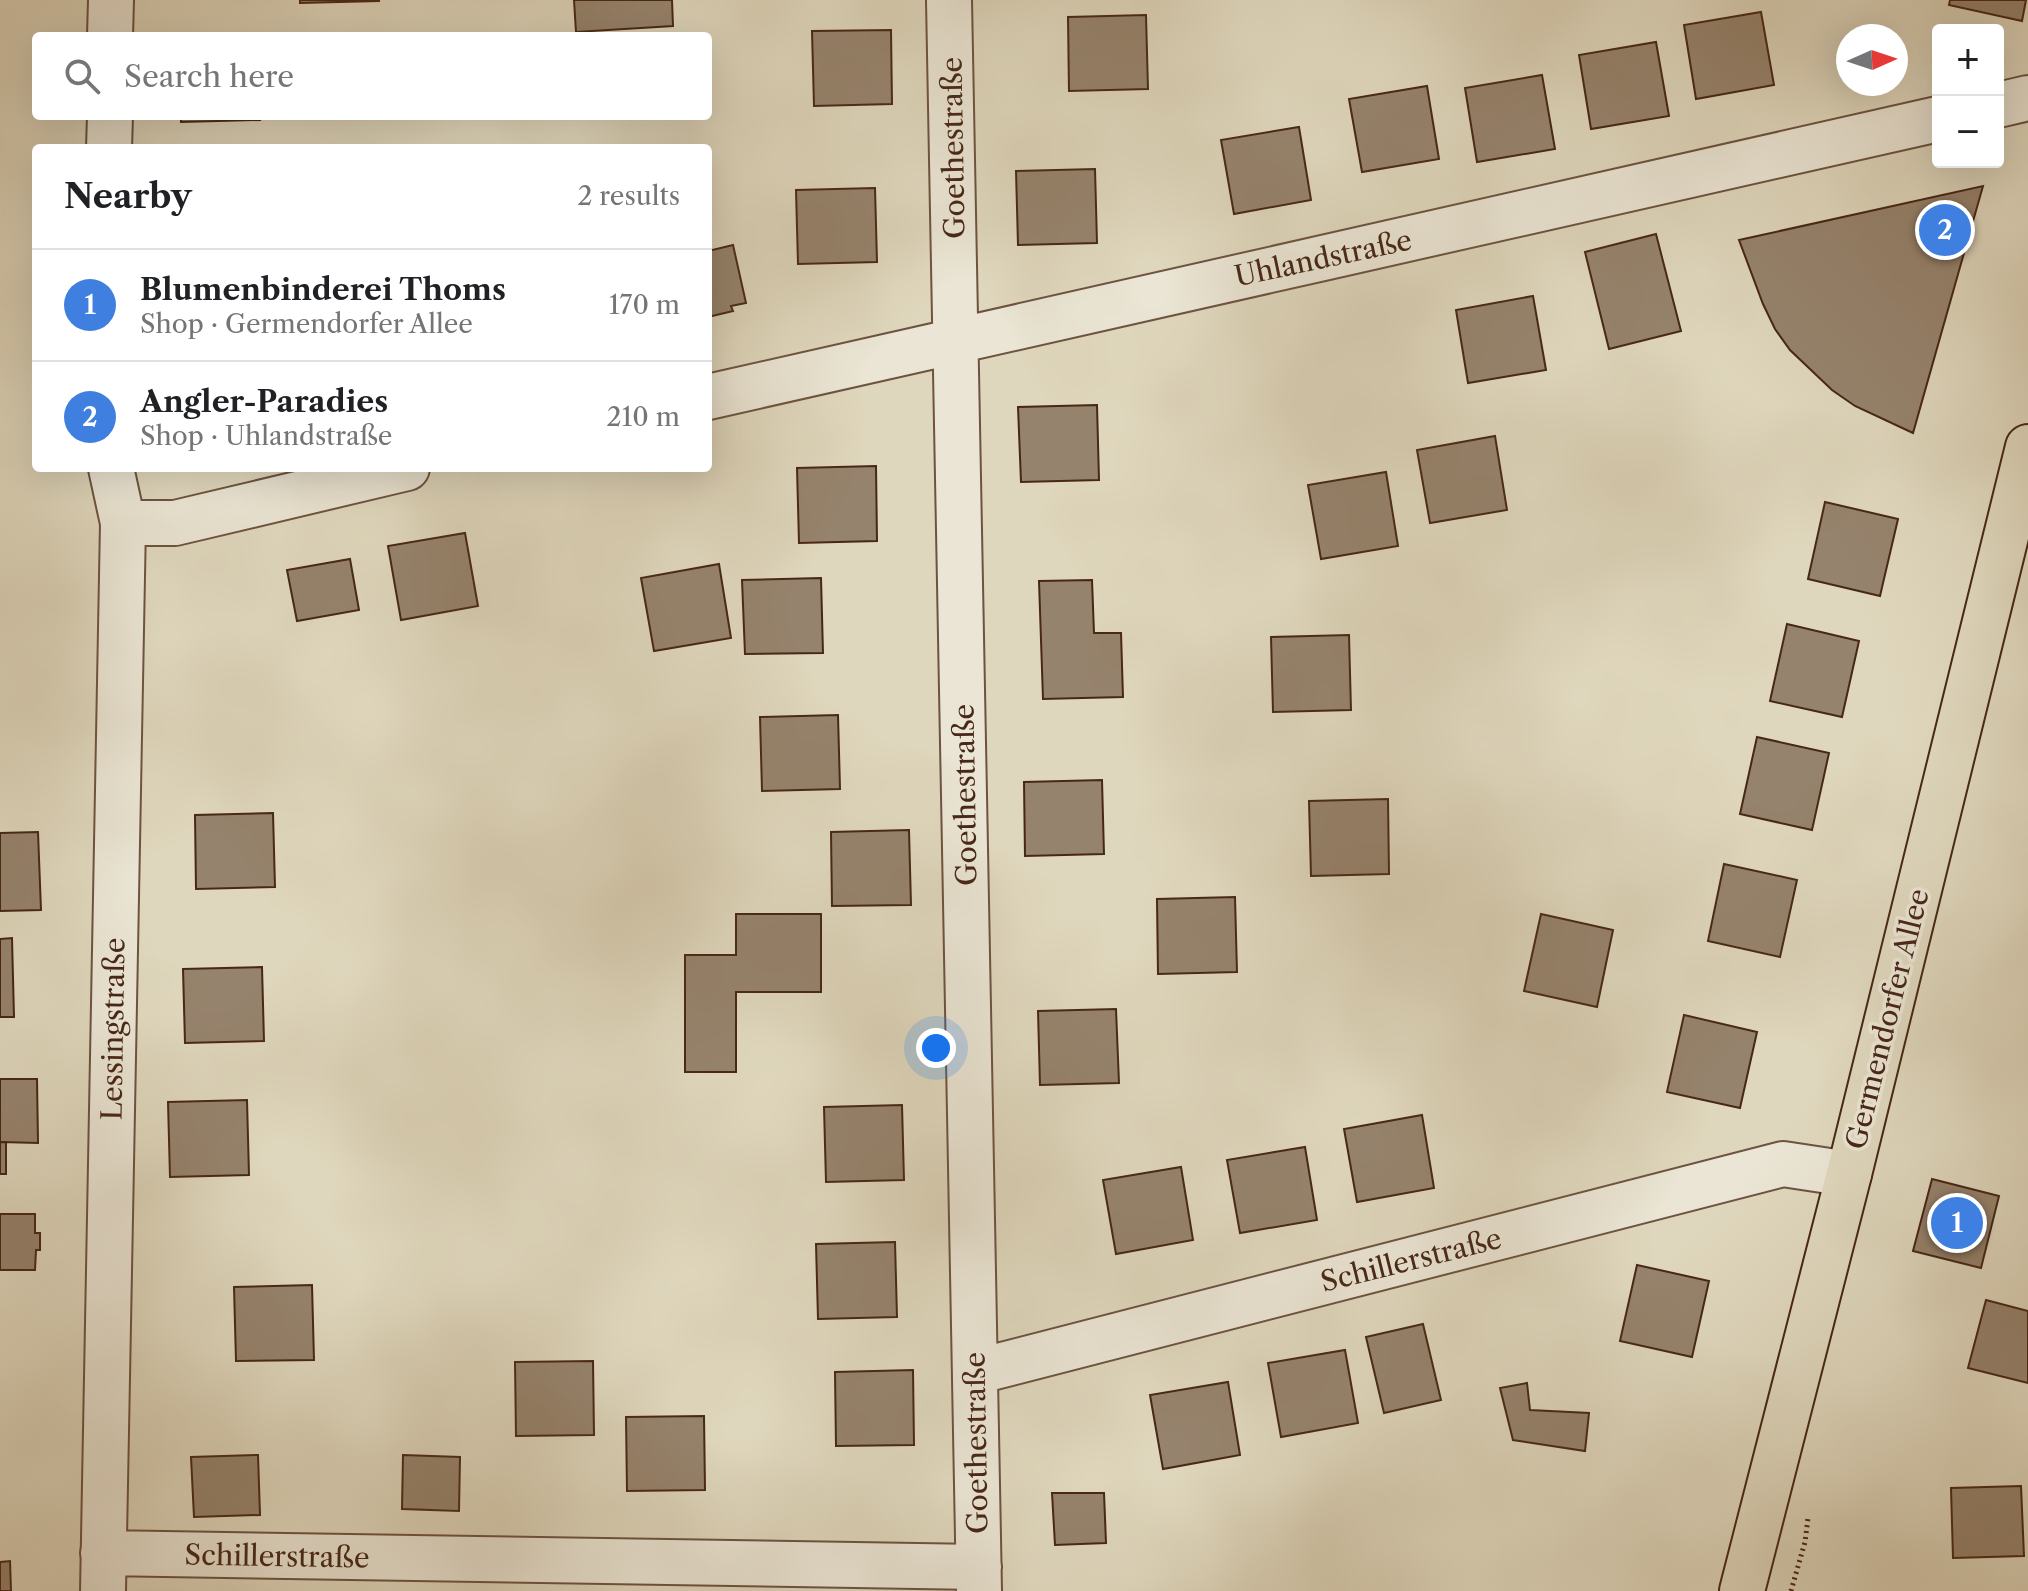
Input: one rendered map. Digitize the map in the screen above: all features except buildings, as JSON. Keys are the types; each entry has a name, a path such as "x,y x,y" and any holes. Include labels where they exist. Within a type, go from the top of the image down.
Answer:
{"main road":[{"name":"Germendorfer Allee","path":"1742,1591 1849,1174 2028,447"}],"street":[{"path":"110,32 111,0"},
{"name":"Goethestraße","path":"949,0 979,1579"},
{"path":"2004,104 2028,98"},
{"path":"109,144 110,120"},
{"name":"Uhlandstraße","path":"712,396 957,338 1667,182 1932,120"},
{"name":"Lessingstraße","path":"103,1572 123,523 112,472"},
{"path":"123,523 175,523 390,472"},
{"name":"Schillerstraße","path":"975,1372 1783,1164 1849,1174"},
{"name":"Schillerstraße","path":"103,1572 979,1579"}],"place":[{"name":"Angler-Paradies","path":"1945,230"},
{"name":"Blumenbinderei Thoms","path":"1957,1223"}]}
